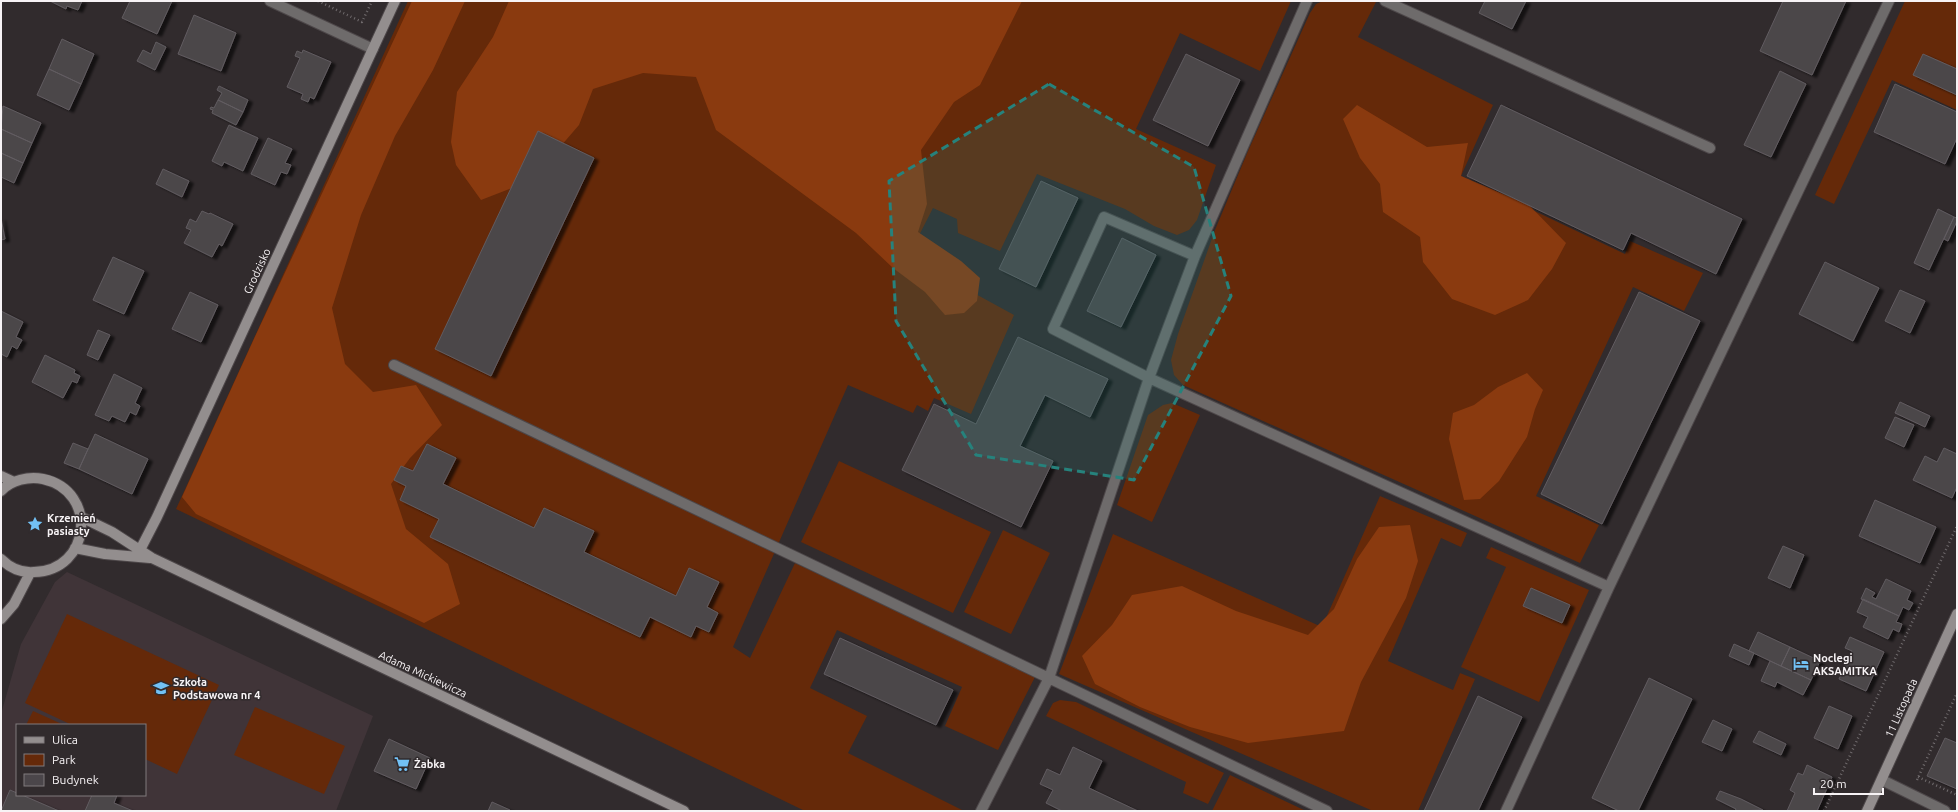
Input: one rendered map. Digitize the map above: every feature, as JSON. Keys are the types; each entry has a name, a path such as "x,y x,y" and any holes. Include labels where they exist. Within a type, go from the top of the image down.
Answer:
{"street":[{"path":"270,1 373,49"},
{"name":"Grodzisko","path":"140,550 157,517 395,1"},
{"path":"981,811 1049,678 1149,378 1195,256 1307,1"},
{"path":"1386,1 1710,148"},
{"path":"1506,811 1609,587 1889,1"},
{"path":"1195,256 1104,217 1053,329 1149,378 1609,587"},
{"path":"394,365 1327,811"},
{"path":"1,476 14,482"},
{"path":"1,491 14,482 26,478 50,480 61,486 70,495 77,505 81,517 81,530 75,548 64,562 54,568 42,572 30,573 17,570 1,559"},
{"name":"Adama Mickiewicza","path":"81,517 112,532 152,558 684,811"},
{"name":"Adama Mickiewicza","path":"75,548 105,554 152,558"},
{"path":"1,619 14,604 30,573"},
{"name":"11 Listopada","path":"1867,811 1957,614"},
{"path":"1882,780 1945,811"}],"path":[{"path":"318,1 362,22 372,1"},
{"path":"1824,811 1957,526"},
{"path":"1915,784 1957,693"},
{"path":"1918,777 1957,796"}],"highlighted area":[{"path":"1049,84 1194,167 1231,296 1134,480 976,455 896,321 889,181"}],"shaded area":[{"path":"412,1 465,1 433,70 395,136 361,215 332,308 345,364 373,392 416,385 442,425 410,458 391,484 406,529 448,564 460,604 424,623 196,514 182,497 253,341"},
{"path":"509,1 1022,1 980,85 954,102 921,150 927,204 918,232 961,261 980,278 977,301 964,313 945,315 925,292 893,268 856,233 716,130 696,77 643,73 593,89 579,125 560,147 517,186 481,200 456,165 451,142 457,92 493,37"},
{"path":"1357,105 1427,147 1468,143 1461,176 1529,205 1566,243 1552,269 1528,300 1495,315 1452,299 1423,262 1420,237 1383,212 1380,184 1360,158 1343,119"},
{"path":"1527,373 1543,390 1535,409 1527,437 1499,481 1480,499 1464,500 1449,439 1453,413 1474,405 1498,387"},
{"path":"1410,525 1418,561 1406,598 1361,682 1344,731 1248,743 1190,727 1140,707 1095,684 1082,656 1112,625 1132,595 1182,586 1236,611 1308,635 1334,609 1357,559 1379,527"},
{"name":"Szkoła Podstawowa nr 4","path":"67,572 373,716 336,811 1,811 1,714 21,644 55,582"}],"green space":[{"path":"408,1 1291,1 1260,71 1180,33 1136,129 1216,165 1197,220 1189,230 1177,235 1154,226 1125,209 1037,174 1000,251 958,233 957,219 933,208 908,257 1014,315 971,414 934,398 928,411 917,405 913,413 848,385 733,647 750,658 795,563 1035,677 998,750 945,726 962,687 837,630 810,688 867,716 848,753 964,811 805,811 176,509"},
{"path":"1323,1 1376,2 1358,37 1493,105 1461,176 1625,254 1630,241 1703,273 1684,311 1633,287 1536,496 1599,525 1580,563 1183,385 1174,375 1171,360 1178,334 1215,230 1248,151 1310,13 1316,4"},
{"path":"1905,1 1957,1 1957,110 1892,80 1834,204 1815,195"},
{"path":"1172,403 1200,415 1152,522 1117,505 1148,415 1163,405"},
{"path":"839,461 991,532 953,613 801,542"},
{"path":"1380,496 1467,533 1461,547 1441,538 1388,661 1453,690 1460,673 1475,679 1418,811 1373,811 1059,674 1113,534 1322,627"},
{"path":"1003,530 1050,553 1011,634 964,612"},
{"path":"1491,547 1589,590 1539,702 1461,667 1506,567 1486,558"},
{"path":"67,614 219,685 177,774 146,759 146,724 70,724 25,703"},
{"path":"1060,700 1076,702 1224,773 1208,804 1183,793 1186,782 1046,716 1053,703"},
{"path":"255,707 345,746 324,794 234,755"},
{"path":"33,711 62,724 26,724"},
{"path":"1230,775 1306,811 1212,811"}],"building":[{"path":"50,1 82,1 78,10 67,6 66,9"},
{"path":"130,1 172,1 157,34 122,18"},
{"path":"1485,1 1526,1 1512,29 1479,13"},
{"path":"1783,1 1846,1 1812,75 1760,51"},
{"path":"194,15 236,33 221,71 178,54"},
{"path":"62,39 94,54 81,84 49,69"},
{"path":"156,42 166,47 155,70 137,61 143,50 151,54"},
{"path":"303,50 331,62 314,99 310,97 308,102 301,99 303,94 287,87 300,58 295,56 297,51 302,53"},
{"path":"1186,54 1240,80 1208,146 1153,120"},
{"path":"1923,54 1957,69 1957,95 1913,75"},
{"path":"49,69 81,84 69,110 37,95"},
{"path":"1780,71 1806,84 1771,157 1744,145"},
{"path":"1895,84 1957,112 1957,138 1945,164 1874,132"},
{"path":"219,86 248,100 243,112 218,100 222,93 217,90"},
{"path":"218,100 243,112 236,125 212,113 213,110 210,109 211,107 214,108"},
{"path":"1501,105 1742,219 1716,274 1631,233 1623,250 1467,176"},
{"path":"3,106 41,123 32,143 1,129"},
{"path":"229,125 258,138 243,171 224,162 222,166 212,161"},
{"path":"1,129 32,143 23,163 1,153"},
{"path":"538,131 594,158 491,376 435,349"},
{"path":"268,138 292,149 285,163 291,165 287,174 281,172 275,185 251,174"},
{"path":"1,153 23,163 14,183 1,177"},
{"path":"163,169 189,181 182,197 156,184"},
{"path":"1041,181 1078,198 1036,287 999,269"},
{"path":"1938,209 1954,217 1929,270 1914,263"},
{"path":"202,211 209,214 210,213 233,224 222,246 219,244 212,257 184,243 191,230 186,228 190,219 196,222"},
{"path":"1954,217 1957,218 1957,221 1948,241 1944,239"},
{"path":"1,218 5,239 1,240"},
{"path":"1122,238 1156,255 1121,327 1087,311"},
{"path":"113,257 144,271 124,314 93,300"},
{"path":"1825,262 1879,288 1853,341 1799,314"},
{"path":"1900,290 1925,301 1910,333 1885,321"},
{"path":"190,292 218,305 201,342 172,329"},
{"path":"1639,292 1700,321 1602,524 1541,494"},
{"path":"1,311 23,322 16,337 22,340 17,349 12,346 7,357 1,354"},
{"path":"98,330 110,335 98,360 87,355"},
{"path":"1018,337 1108,379 1090,417 1045,395 1020,446 1053,461 1021,527 902,470 934,404 976,424"},
{"path":"45,355 75,370 74,373 80,376 77,383 72,381 63,398 32,382"},
{"path":"114,374 142,388 135,403 140,406 136,415 130,412 125,422 112,416 109,421 95,415"},
{"path":"1900,402 1930,416 1925,427 1895,413"},
{"path":"1895,417 1914,425 1904,447 1885,438"},
{"path":"95,434 148,459 132,494 79,469"},
{"path":"73,443 88,449 79,469 64,463"},
{"path":"427,444 456,458 443,484 534,528 544,508 594,531 584,552 676,596 689,568 719,582 707,607 718,613 709,632 696,626 691,637 650,617 640,637 430,537 439,519 400,500 406,486 394,480 401,466 413,471"},
{"path":"1944,448 1957,454 1957,487 1952,498 1913,480 1925,456 1937,462"},
{"path":"1875,500 1936,527 1920,563 1859,536"},
{"path":"1783,546 1804,555 1790,588 1768,578"},
{"path":"1886,579 1911,591 1907,600 1913,603 1909,610 1903,607 1899,616 1861,599 1866,588 1875,593 1872,597 1876,599"},
{"path":"1531,588 1570,605 1562,623 1523,606"},
{"path":"1863,599 1899,616 1896,622 1902,624 1899,632 1893,629 1888,639 1863,627 1868,617 1857,612"},
{"path":"1758,632 1790,647 1781,666 1749,651"},
{"path":"1850,637 1884,652 1866,691 1839,679 1852,651 1845,648"},
{"path":"840,638 953,690 936,725 824,674"},
{"path":"1734,644 1754,653 1749,665 1729,656"},
{"path":"1790,647 1820,661 1811,680 1781,666"},
{"path":"1770,661 1811,680 1803,695 1777,682 1775,687 1761,681"},
{"path":"1649,678 1692,699 1638,811 1619,811 1592,798"},
{"path":"1478,696 1522,717 1478,811 1424,811"},
{"path":"1829,706 1852,716 1838,749 1814,738"},
{"path":"1713,720 1732,729 1722,751 1702,742"},
{"path":"1759,731 1786,744 1781,755 1753,742"},
{"path":"1945,738 1957,743 1957,789 1927,776"},
{"name":"Żabka","path":"389,739 430,758 416,789 374,771"},
{"path":"1073,747 1102,761 1089,788 1138,811 1062,811 1046,803 1053,790 1040,784 1047,769 1060,775"},
{"path":"1807,765 1832,777 1817,811 1787,811 1795,793 1790,790 1798,773 1803,775"},
{"path":"10,790 16,793 16,796 24,796 59,811 1,811"},
{"path":"1720,791 1763,810 1735,811 1736,809 1716,799"},
{"path":"92,796 117,796 114,803 133,811 85,811"},
{"path":"492,802 510,810 488,811"}],"place":[{"name":"Krzemień pasiasty","path":"35,524"},
{"name":"Noclegi AKSAMITKA","path":"1801,664"},
{"name":"Szkoła Podstawowa nr 4","path":"161,688"},
{"name":"Żabka","path":"402,764"}]}
